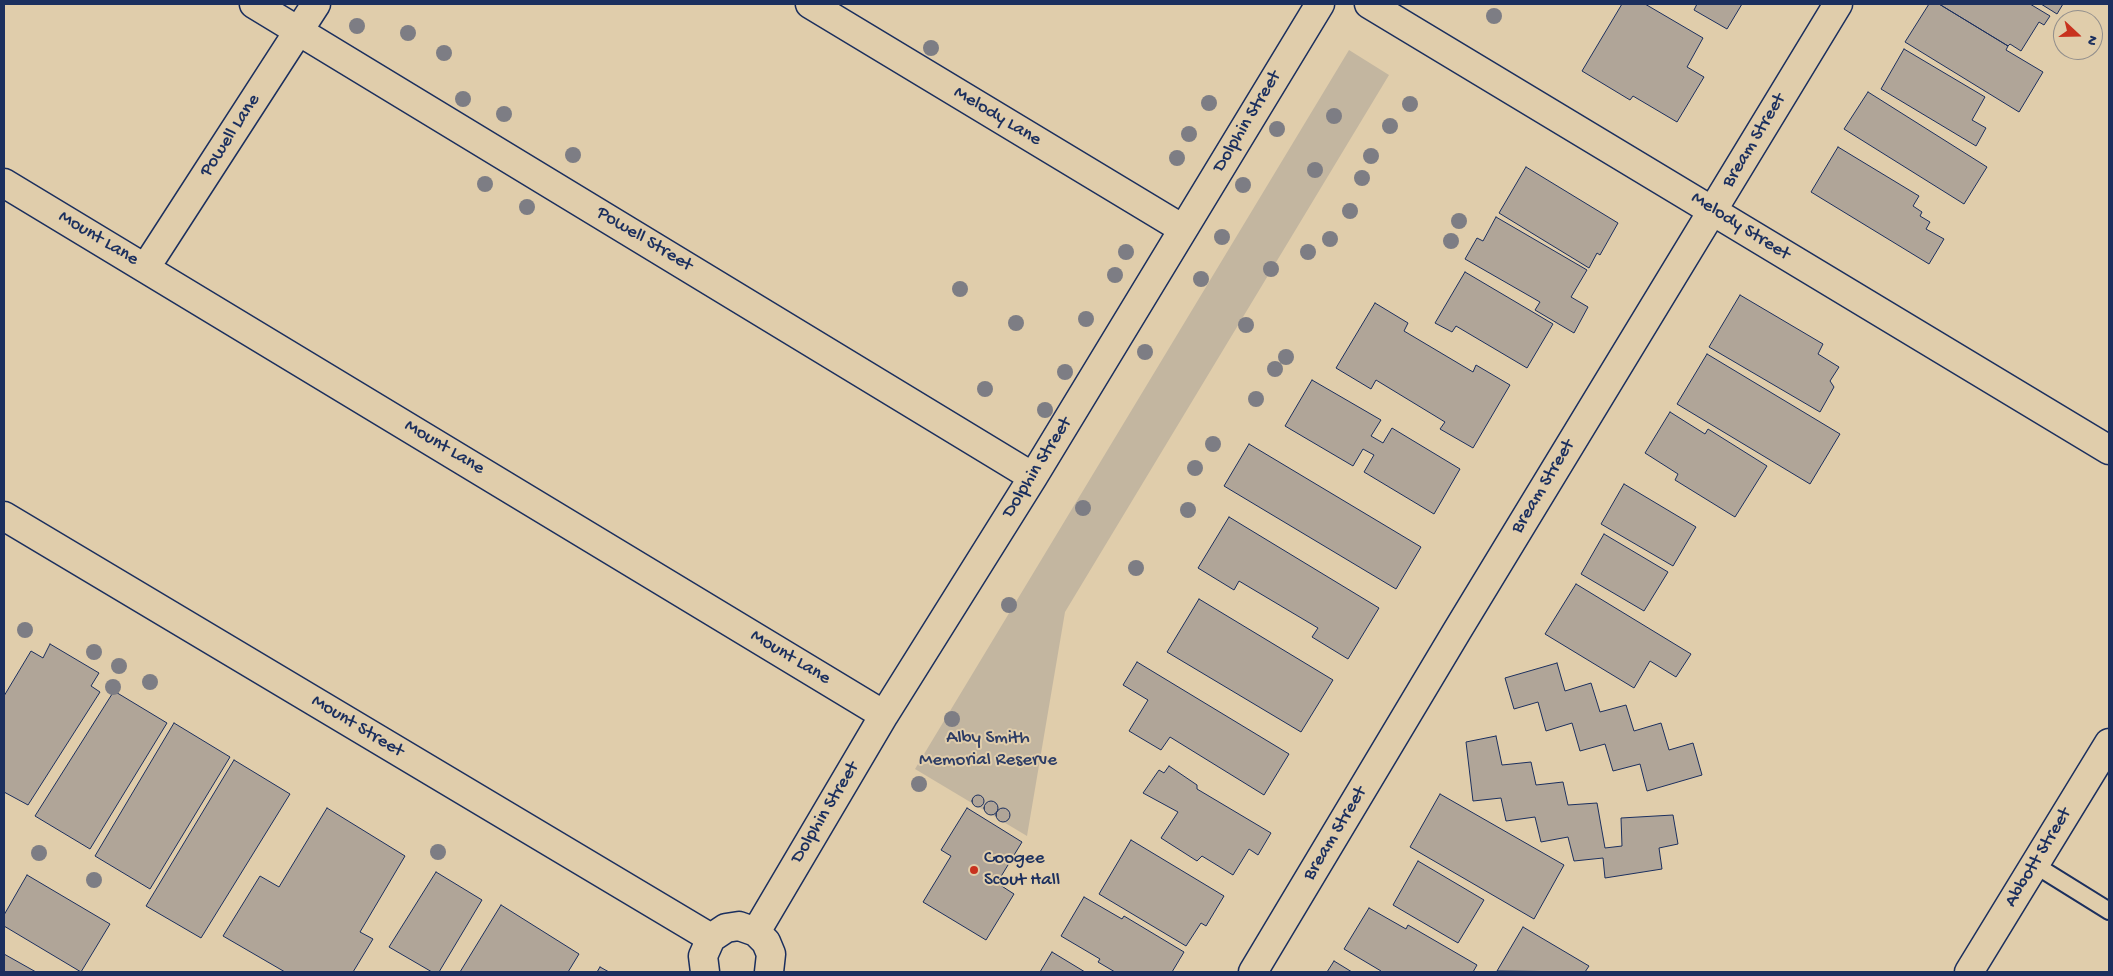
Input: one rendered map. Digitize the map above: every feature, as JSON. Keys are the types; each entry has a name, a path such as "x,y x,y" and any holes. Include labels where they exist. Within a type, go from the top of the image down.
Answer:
{"street":[{"name":"Powell Street","path":"254,4 1034,477"},
{"name":"Powell Lane","path":"146,267 316,4"},
{"name":"Melody Lane","path":"810,4 1183,229"},
{"name":"Dolphin Street","path":"756,932 884,715 1034,477 1320,4"},
{"name":"Melody Street","path":"1370,4 2109,450"},
{"name":"Bream Street","path":"1253,972 1838,4"},
{"name":"Mount Lane","path":"4,182 884,715"},
{"name":"Mount Street","path":"4,516 711,938"},
{"name":"Abbott Street","path":"1969,972 2109,743"},
{"path":"704,972 703,956 711,938 720,931 732,927 744,927 756,932 768,947 771,961 769,972"}],"lane":[{"path":"2035,865 2109,911"}],"green space":[{"name":"Alby Smith Memorial Reserve","path":"1349,50 1389,75 1065,612 1027,836 915,769"}],"building":[{"path":"1622,4 1645,4 1703,38 1687,67 1704,77 1677,122 1633,96 1630,100 1582,71"},
{"path":"1697,4 1742,4 1727,29 1694,10"},
{"path":"1929,4 1939,4 2008,46 2006,50 2043,72 2019,112 1905,42"},
{"path":"1939,4 2030,4 2050,16 2044,25 2039,22 2021,51 2010,44 2008,46"},
{"path":"2041,4 2063,4 2059,10 2053,12"},
{"path":"1904,49 1985,97 1972,120 1986,128 1976,146 1881,89"},
{"path":"1868,92 1987,167 1964,204 1844,129"},
{"path":"1838,147 1919,196 1913,206 1922,212 1920,216 1930,222 1926,229 1944,239 1929,264 1811,192"},
{"path":"1526,167 1618,223 1600,255 1597,253 1589,268 1499,213"},
{"path":"1496,217 1587,270 1571,297 1588,307 1574,333 1535,310 1540,302 1465,259 1477,238 1483,241"},
{"path":"1465,272 1553,324 1527,368 1456,326 1452,332 1435,323"},
{"path":"1740,295 1823,344 1818,354 1839,367 1830,381 1834,387 1820,412 1709,347"},
{"path":"1375,303 1408,323 1404,331 1473,372 1476,365 1510,385 1473,448 1440,429 1445,422 1376,380 1371,389 1336,368"},
{"path":"1707,354 1840,434 1810,484 1677,404"},
{"path":"1312,380 1381,420 1371,436 1383,443 1392,428 1460,469 1434,514 1364,472 1374,455 1363,449 1353,466 1285,426"},
{"path":"1670,412 1705,434 1708,429 1767,466 1735,517 1675,480 1678,474 1645,453"},
{"path":"1249,444 1421,547 1396,589 1224,486"},
{"path":"1624,484 1696,527 1673,566 1601,524"},
{"path":"1229,517 1379,608 1348,659 1312,637 1318,628 1239,581 1234,590 1198,568"},
{"path":"1604,534 1668,572 1644,611 1581,574"},
{"path":"1576,584 1691,654 1676,677 1650,661 1634,688 1545,634"},
{"path":"1199,599 1333,680 1301,732 1167,652"},
{"path":"50,644 99,673 91,686 100,692 28,805 4,792 4,696 31,651 43,658"},
{"path":"1137,662 1289,754 1264,795 1170,737 1161,750 1129,731 1148,700 1123,685"},
{"path":"1557,663 1565,691 1591,683 1600,712 1626,705 1634,731 1661,723 1669,750 1693,743 1702,775 1647,791 1640,764 1613,771 1605,744 1580,751 1572,723 1546,731 1538,702 1514,709 1505,678"},
{"path":"114,691 167,723 90,849 35,816"},
{"path":"174,723 230,757 150,889 95,856"},
{"path":"1496,736 1502,765 1531,762 1536,785 1563,782 1568,805 1597,803 1605,848 1622,846 1621,818 1673,815 1678,844 1659,848 1662,869 1605,878 1603,858 1574,861 1568,837 1541,842 1535,817 1506,821 1501,798 1473,801 1466,742"},
{"path":"234,760 290,794 201,938 146,906"},
{"path":"1169,766 1197,785 1197,789 1271,833 1258,855 1249,849 1233,875 1202,856 1197,861 1161,838 1178,812 1143,793 1159,770 1164,773"},
{"path":"1440,794 1564,865 1534,919 1410,847"},
{"path":"980,795 983,796 983,806 976,807 973,806 972,799 973,796"},
{"path":"991,801 996,803 998,808 996,813 991,815 986,813 984,808 986,803"},
{"path":"327,808 405,856 360,932 373,939 353,972 285,972 223,936 260,876 279,887"},
{"name":"Coogee Scout Hall","path":"967,808 1022,842 997,883 1014,894 986,940 923,902 951,856 941,850"},
{"path":"1003,808 1008,810 1010,815 1008,820 1003,822 998,820 996,815 998,810"},
{"path":"1131,840 1224,896 1206,926 1201,923 1186,946 1099,894"},
{"path":"1418,861 1484,900 1458,943 1393,905"},
{"path":"436,872 482,900 439,972 432,972 389,947"},
{"path":"27,875 110,924 81,972 4,926 4,915"},
{"path":"1084,897 1122,919 1124,916 1184,952 1172,972 1115,972 1098,962 1100,959 1061,936"},
{"path":"501,905 579,954 568,972 460,972"},
{"path":"1369,908 1406,929 1408,925 1477,965 1473,972 1380,972 1344,949"},
{"path":"1523,927 1589,966 1585,972 1497,971"},
{"path":"1052,952 1085,972 1040,972"},
{"path":"4,954 36,972 4,972"},
{"path":"1334,961 1352,972 1327,972"},
{"path":"600,967 609,972 597,972"}],"place":[{"name":"Coogee Scout Hall","path":"974,870"}]}
